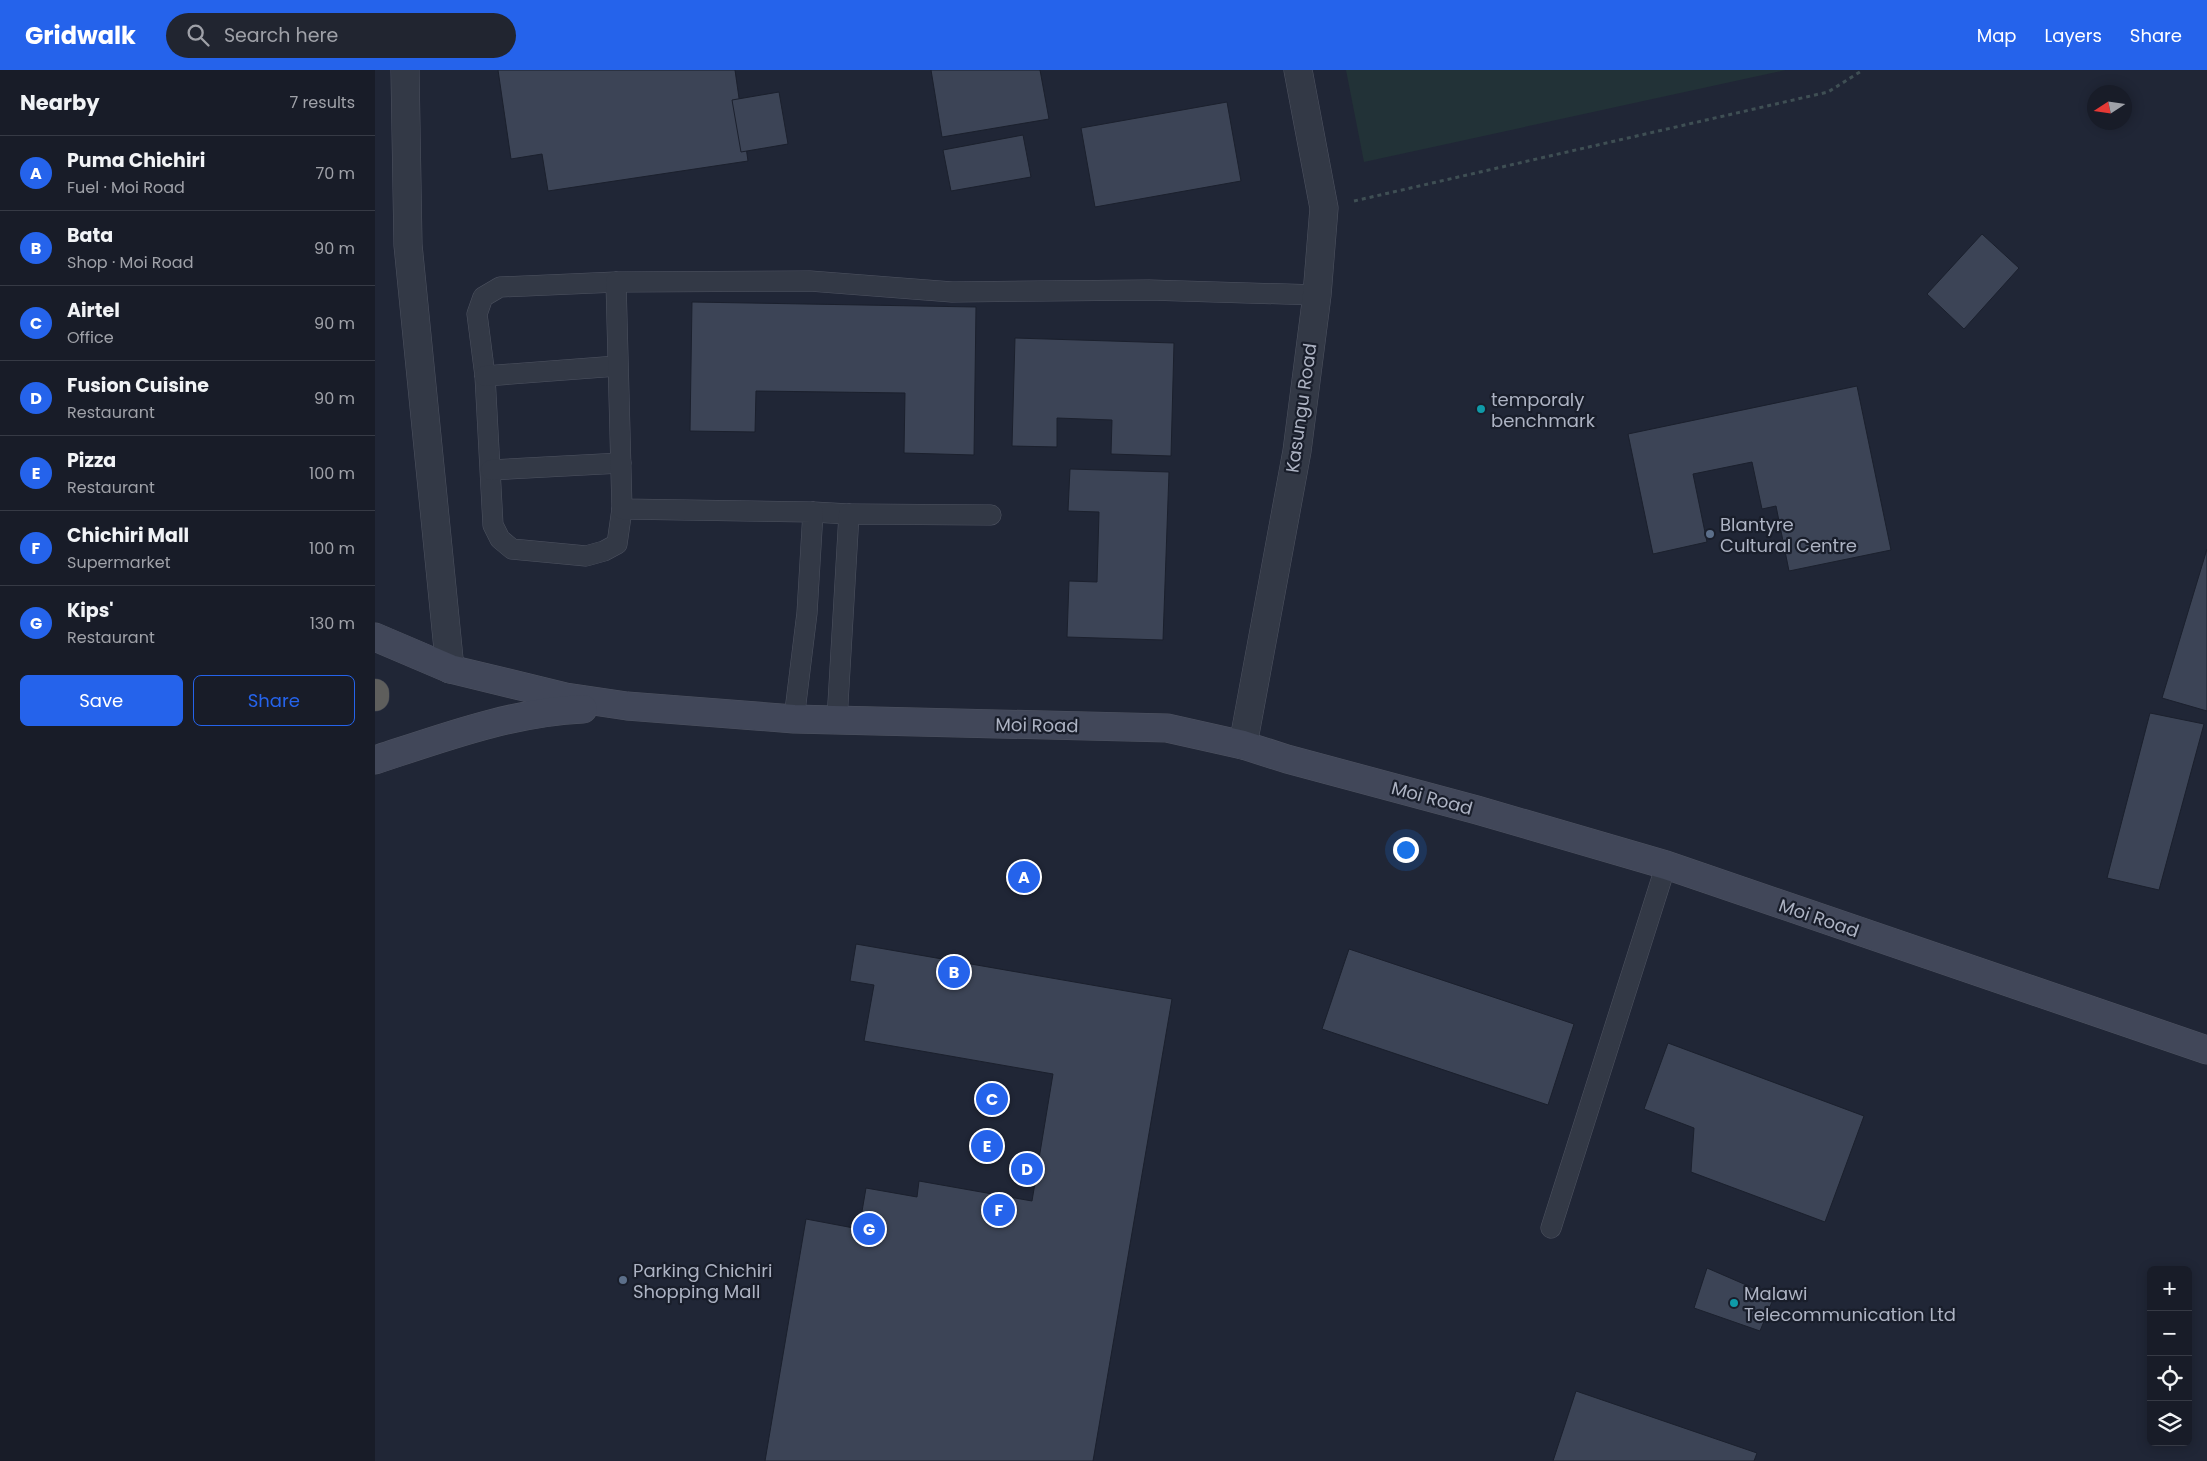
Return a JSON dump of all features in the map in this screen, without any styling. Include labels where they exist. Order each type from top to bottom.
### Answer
[{"type":"main road","points":[[375,637],[450,669],[567,697],[627,706]]},
{"type":"main road","points":[[375,760],[478,727],[549,712],[627,706]]},
{"type":"main road","name":"Moi Road","points":[[627,706],[794,719],[1167,728],[1243,745],[1667,865],[2206,1049]]},
{"type":"street","points":[[405,70],[408,245],[450,669]]},
{"type":"street","name":"Kasungu Road","points":[[1243,745],[1297,451],[1317,294],[1324,208],[1298,70]]},
{"type":"lane","points":[[616,282],[622,509],[617,544],[604,552],[586,556],[512,549],[500,539],[493,525],[485,376],[477,314],[483,297],[500,287],[616,282],[810,281],[952,292],[1149,290],[1317,294]]},
{"type":"lane","points":[[485,376],[617,366]]},
{"type":"lane","points":[[491,470],[621,463]]},
{"type":"lane","points":[[622,509],[991,515]]},
{"type":"lane","points":[[794,719],[807,613],[813,512]]},
{"type":"lane","points":[[837,720],[849,514]]},
{"type":"lane","points":[[1551,1228],[1667,865]]},
{"type":"path","points":[[1324,208],[1828,92],[1863,70]]},
{"type":"shaded area","points":[[1346,70],[1786,70],[1364,162]]},
{"type":"building","points":[[498,70],[735,70],[748,161],[548,191],[542,154],[511,159]]},
{"type":"building","points":[[931,70],[1040,70],[1049,119],[942,137]]},
{"type":"building","points":[[779,92],[788,144],[741,152],[732,100]]},
{"type":"building","points":[[1227,102],[1241,181],[1095,207],[1081,128]]},
{"type":"building","points":[[1023,135],[1031,177],[951,191],[943,150]]},
{"type":"building","points":[[1982,234],[2019,268],[1964,329],[1927,294]]},
{"type":"building","points":[[692,302],[976,307],[974,455],[904,453],[905,393],[756,391],[755,432],[690,431]]},
{"type":"building","points":[[1015,338],[1174,343],[1171,456],[1111,454],[1112,420],[1057,418],[1057,447],[1012,446]]},
{"type":"building","points":[[1857,386],[1891,550],[1789,571],[1776,506],[1762,509],[1752,462],[1693,474],[1707,542],[1653,554],[1628,434]]},
{"type":"building","points":[[1070,469],[1169,472],[1163,640],[1067,637],[1069,581],[1097,582],[1099,512],[1068,511]]},
{"type":"building","points":[[2207,549],[2207,711],[2162,698]]},
{"type":"building","points":[[2150,713],[2204,724],[2159,890],[2107,878]]},
{"type":"building","points":[[856,944],[1172,999],[1093,1461],[765,1461],[806,1219],[859,1229],[866,1188],[917,1197],[919,1181],[1032,1201],[1053,1074],[864,1041],[874,985],[850,981]]},
{"type":"building","points":[[1349,949],[1574,1024],[1548,1105],[1322,1029]]},
{"type":"building","points":[[1668,1043],[1864,1116],[1825,1222],[1691,1172],[1694,1128],[1644,1109]]},
{"type":"building","name":"Malawi Telecommunication Ltd","points":[[1707,1268],[1774,1297],[1760,1331],[1694,1308]]},
{"type":"building","points":[[1576,1391],[1757,1453],[1754,1461],[1553,1461]]},
{"type":"place","name":"temporaly benchmark","points":[[1481,409]]},
{"type":"place","name":"Blantyre Cultural Centre","points":[[1710,534]]},
{"type":"place","name":"Puma Chichiri","points":[[1024,877]]},
{"type":"place","name":"Bata","points":[[954,972]]},
{"type":"place","name":"Airtel","points":[[992,1099]]},
{"type":"place","name":"Pizza","points":[[987,1146]]},
{"type":"place","name":"Fusion Cuisine","points":[[1027,1169]]},
{"type":"place","name":"Chichiri Mall","points":[[999,1210]]},
{"type":"place","name":"Kips'","points":[[869,1229]]},
{"type":"place","name":"Parking Chichiri Shopping Mall","points":[[623,1280]]},
{"type":"place","name":"Malawi Telecommunication Ltd","points":[[1734,1303]]}]
